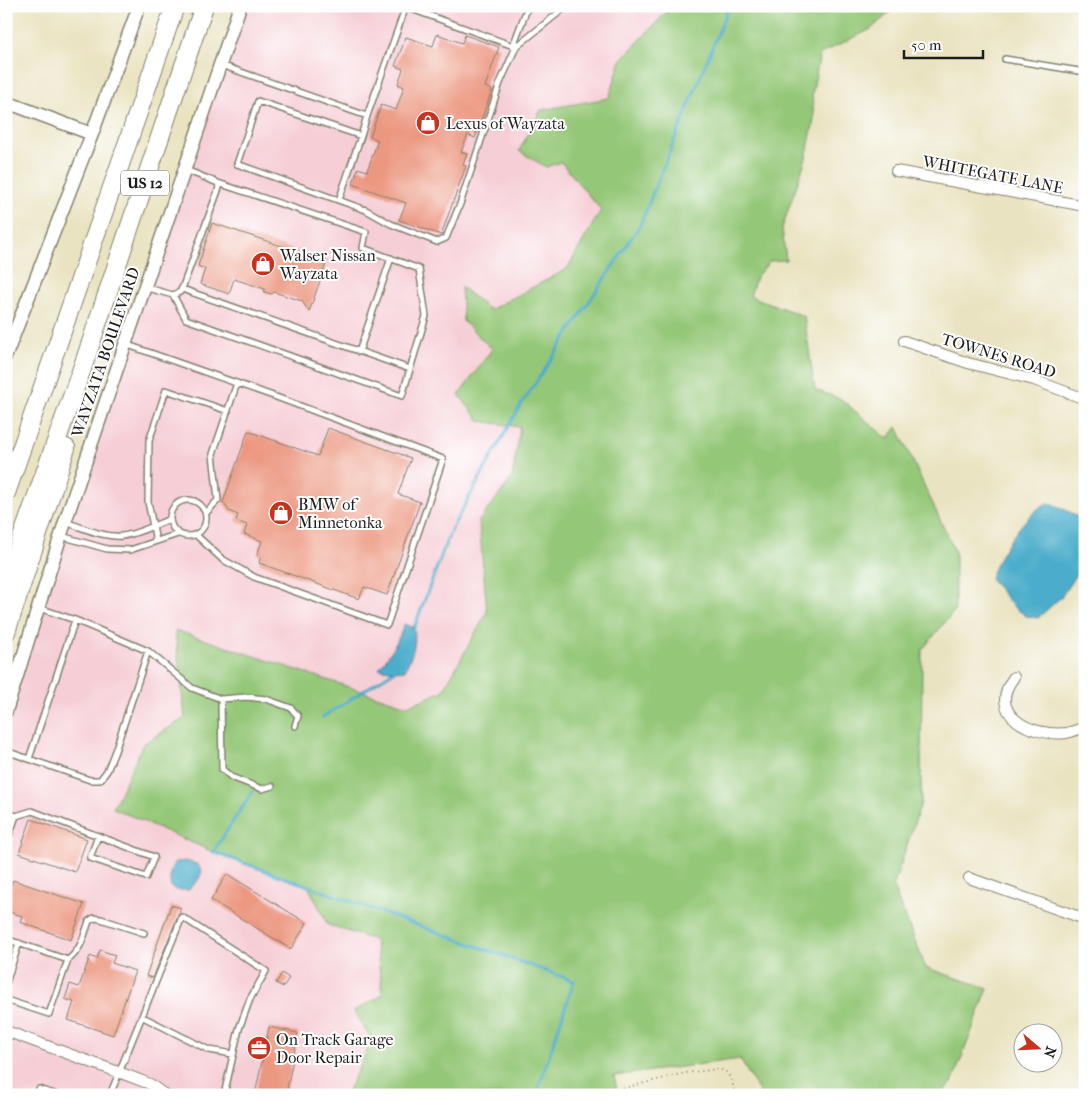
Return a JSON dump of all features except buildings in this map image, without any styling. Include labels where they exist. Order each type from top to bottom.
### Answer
[{"type":"highway","name":"US 12","points":[[6,493],[175,6]]},
{"type":"highway","name":"US 12","points":[[6,583],[85,360],[204,6]]},
{"type":"highway","points":[[6,632],[76,418],[85,360]]},
{"type":"highway","points":[[6,460],[50,366]]},
{"type":"street","points":[[6,355],[92,134],[139,6]]},
{"type":"street","name":"WAYZATA BOULEVARD","points":[[6,711],[65,522],[240,6]]},
{"type":"street","points":[[6,102],[92,134]]},
{"type":"street","name":"WHITEGATE LANE","points":[[896,171],[1085,206]]},
{"type":"street","name":"TOWNES ROAD","points":[[904,341],[968,363],[1034,380],[1085,399]]},
{"type":"street","points":[[1014,677],[1008,685],[1005,694],[1005,704],[1008,713],[1014,721],[1048,733],[1066,733],[1085,727]]},
{"type":"street","points":[[969,878],[1085,919]]},
{"type":"street","points":[[6,1031],[150,1084],[165,1095]]},
{"type":"lane","points":[[361,136],[258,101],[237,164],[366,210],[391,224],[438,242],[446,238],[460,204],[528,6]]},
{"type":"lane","points":[[514,47],[566,6]]},
{"type":"lane","points":[[339,200],[406,7],[514,47]]},
{"type":"lane","points":[[1005,58],[1085,72]]},
{"type":"lane","points":[[220,64],[367,116]]},
{"type":"lane","points":[[173,295],[186,319],[402,396],[426,316],[419,269],[363,248],[366,232],[218,183],[185,170]]},
{"type":"lane","points":[[144,287],[173,295],[180,292],[219,188],[218,183]]},
{"type":"lane","points":[[359,352],[391,258]]},
{"type":"lane","points":[[182,289],[410,369]]},
{"type":"lane","points":[[125,344],[238,383],[442,459],[387,625],[254,577],[222,559],[196,535]]},
{"type":"lane","points":[[206,513],[218,500],[213,454],[238,383]]},
{"type":"lane","points":[[156,541],[148,502],[149,442],[166,390],[228,412]]},
{"type":"lane","points":[[182,501],[194,501],[206,513],[205,526],[196,535],[184,536],[174,530],[170,519],[173,508],[182,501]]},
{"type":"lane","points":[[65,522],[105,534],[122,536],[170,519]]},
{"type":"lane","points":[[61,536],[107,549],[130,550],[178,534]]},
{"type":"lane","points":[[38,608],[75,620],[148,651],[192,688],[221,700],[246,697],[266,700],[291,708],[298,716],[294,726]]},
{"type":"lane","points":[[29,759],[75,620]]},
{"type":"lane","points":[[6,751],[90,780],[100,780],[107,771],[115,751],[148,651]]},
{"type":"lane","points":[[221,700],[222,769],[230,777],[262,789],[272,786]]},
{"type":"lane","points":[[6,812],[16,816],[32,811],[154,857],[146,877],[90,858],[98,836]]},
{"type":"lane","points":[[6,844],[16,816]]},
{"type":"lane","points":[[110,1095],[182,917],[266,971],[250,999],[239,1029],[224,1095]]},
{"type":"lane","points":[[6,1000],[49,1014],[68,960],[75,954],[81,944],[89,921],[94,918],[144,933]]},
{"type":"lane","points":[[6,939],[68,960]]},
{"type":"lane","points":[[6,983],[19,943]]},
{"type":"lane","points":[[143,1016],[208,1050],[233,1054]]},
{"type":"lane","points":[[37,1095],[39,1089],[57,1095]]},
{"type":"path","points":[[589,1095],[685,1073],[718,1069],[725,1071],[731,1078],[734,1088],[733,1095]]},
{"type":"shaded area","points":[[240,6],[672,6],[621,60],[609,98],[541,110],[519,151],[546,167],[561,162],[601,210],[567,269],[490,310],[461,288],[463,321],[492,349],[480,421],[520,427],[512,478],[479,521],[487,612],[443,691],[407,707],[175,631],[185,718],[143,744],[113,808],[213,852],[308,886],[328,925],[375,940],[383,995],[372,1040],[346,1095],[6,1095],[6,711]]},
{"type":"green space","points":[[672,6],[897,6],[871,29],[820,54],[812,95],[814,120],[806,158],[782,228],[786,260],[770,261],[756,277],[750,296],[804,316],[815,390],[841,399],[888,439],[897,427],[955,552],[955,610],[922,650],[921,803],[893,887],[926,968],[988,988],[952,1083],[940,1095],[761,1095],[740,1059],[614,1076],[618,1095],[346,1095],[372,1040],[354,1011],[383,995],[375,940],[328,925],[308,886],[213,852],[113,808],[143,744],[185,718],[175,630],[407,706],[443,691],[487,612],[479,521],[512,478],[520,427],[480,421],[459,395],[492,349],[463,321],[461,287],[490,310],[567,269],[601,210],[561,162],[546,167],[519,151],[541,110],[609,98],[621,60]]},
{"type":"water","points":[[1048,503],[1063,508],[1085,525],[1085,569],[1075,576],[1062,596],[1038,618],[1026,616],[1013,606],[990,578],[999,558],[1014,535],[1031,515]]},
{"type":"water","points":[[404,624],[414,628],[415,634],[413,649],[405,670],[394,671],[379,668],[394,647]]},
{"type":"water","points":[[185,861],[197,864],[202,871],[199,879],[189,890],[177,890],[171,887],[171,870],[176,862]]},
{"type":"waterway","points":[[414,628],[451,530],[519,408],[640,225],[729,6]]},
{"type":"waterway","points":[[323,717],[394,671]]},
{"type":"waterway","points":[[253,791],[213,852],[574,981],[536,1095]]},
{"type":"place","name":"Lexus of Wayzata","points":[[428,123]]},
{"type":"place","name":"Walser Nissan Wayzata","points":[[263,264]]},
{"type":"place","name":"BMW of Minnetonka","points":[[281,513]]},
{"type":"place","name":"On Track Garage Door Repair","points":[[259,1048]]}]
